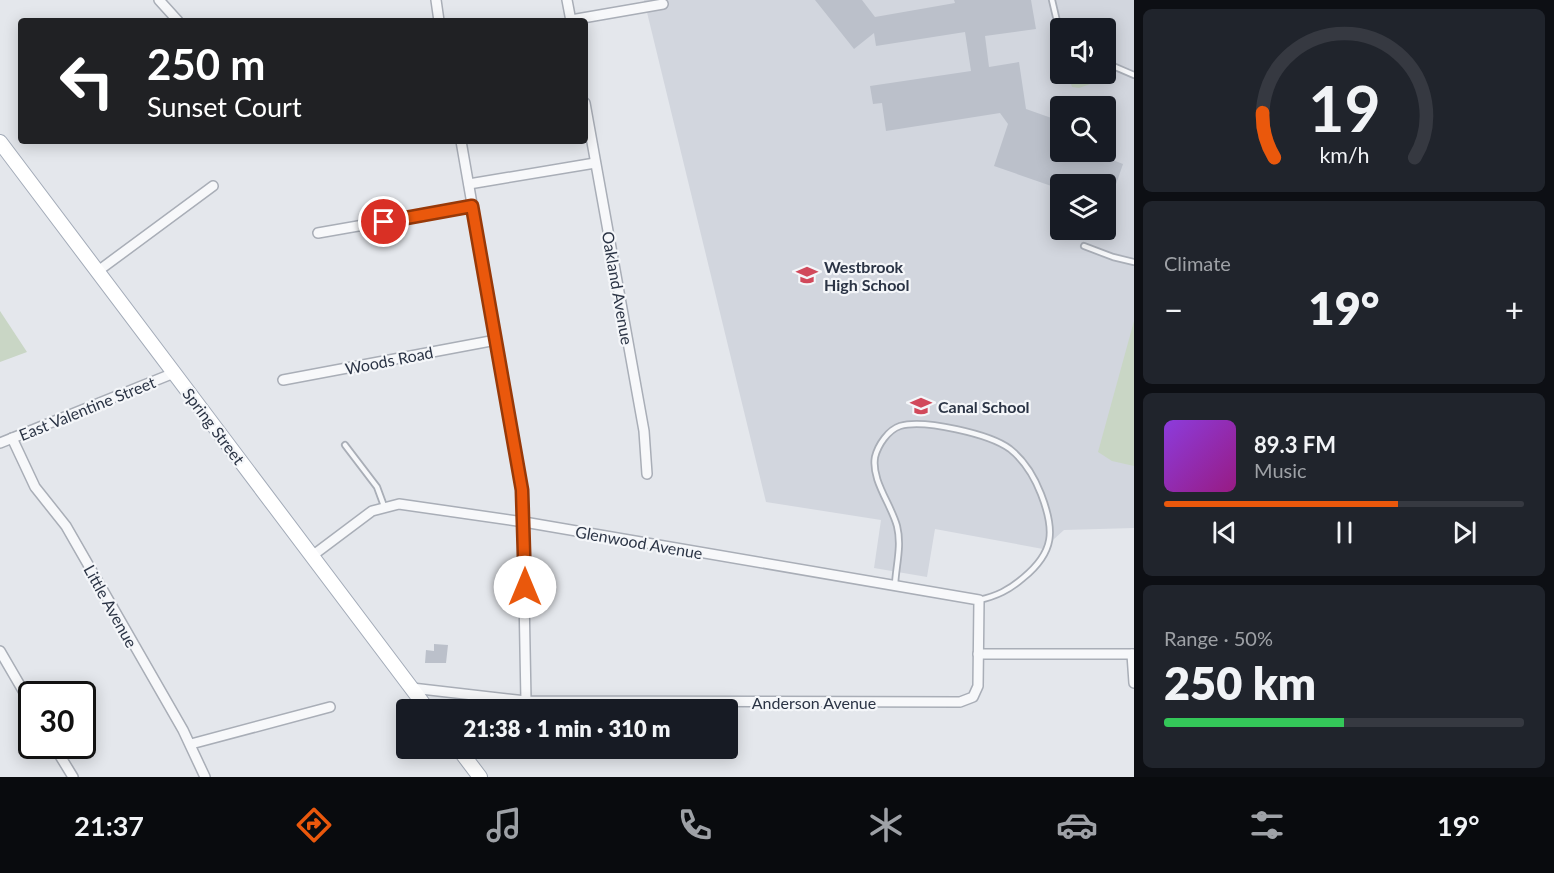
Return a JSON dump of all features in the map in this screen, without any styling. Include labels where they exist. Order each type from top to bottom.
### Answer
[{"type":"main road","name":"Spring Street","points":[[0,142],[420,699]]},
{"type":"main road","points":[[466,759],[480,777]]},
{"type":"street","points":[[159,0],[175,18]]},
{"type":"street","points":[[436,0],[439,18]]},
{"type":"street","points":[[567,0],[570,18]]},
{"type":"street","points":[[587,18],[663,4]]},
{"type":"street","name":"Oakland Avenue","points":[[588,121],[644,431],[647,474]]},
{"type":"street","points":[[462,144],[522,490],[526,699]]},
{"type":"street","points":[[469,184],[595,163]]},
{"type":"street","points":[[98,271],[213,186]]},
{"type":"street","points":[[318,233],[472,206]]},
{"type":"street","name":"Woods Road","points":[[283,380],[496,340]]},
{"type":"street","name":"East Valentine Street","points":[[0,443],[174,373]]},
{"type":"street","name":"Little Avenue","points":[[12,438],[35,488],[66,526],[191,744],[205,777]]},
{"type":"street","name":"Glenwood Avenue","points":[[384,506],[399,504],[524,522],[979,600]]},
{"type":"street","points":[[312,556],[372,511],[384,506]]},
{"type":"street","name":"Anderson Avenue","points":[[738,701],[960,702],[973,697],[976,693],[979,600]]},
{"type":"street","points":[[0,651],[18,682]]},
{"type":"street","points":[[978,654],[1133,654],[1134,683]]},
{"type":"street","name":"Anderson Avenue","points":[[412,688],[508,699]]},
{"type":"street","points":[[191,744],[330,707]]},
{"type":"street","points":[[62,759],[73,777]]},
{"type":"lane","points":[[1052,0],[1056,18]]},
{"type":"lane","points":[[1116,67],[1134,75]]},
{"type":"lane","points":[[1084,246],[1134,262]]},
{"type":"lane","points":[[895,586],[899,539],[895,521],[875,469],[879,447],[890,431],[907,425],[984,435],[1003,444],[1027,467],[1047,509],[1051,531],[1046,552],[1028,574],[997,596],[979,600]]},
{"type":"lane","points":[[345,445],[373,480],[384,506]]},
{"type":"shaded area","points":[[644,0],[1134,0],[1134,528],[1064,530],[1043,549],[935,529],[927,577],[874,568],[881,520],[766,502]]},
{"type":"green space","points":[[1071,84],[1090,84],[1079,88],[1072,87]]},
{"type":"green space","points":[[0,311],[27,352],[0,362]]},
{"type":"green space","points":[[1134,321],[1134,466],[1112,461],[1098,452]]},
{"type":"building","points":[[815,0],[862,0],[875,17],[955,3],[954,0],[1031,0],[1036,29],[985,36],[989,67],[1019,62],[1026,109],[1050,117],[1050,162],[1116,161],[1123,164],[1116,184],[1116,174],[1050,174],[1050,186],[994,166],[1008,124],[1000,113],[886,131],[882,103],[873,104],[870,86],[971,71],[965,32],[876,46],[874,33],[854,49]]},
{"type":"building","points":[[434,644],[448,645],[446,663],[425,663],[426,650],[434,651]]},
{"type":"place","name":"Westbrook High School","points":[[807,275]]},
{"type":"place","name":"Canal School","points":[[921,406]]},
{"type":"route","points":[[384,222],[472,206],[522,490],[525,587]]}]
